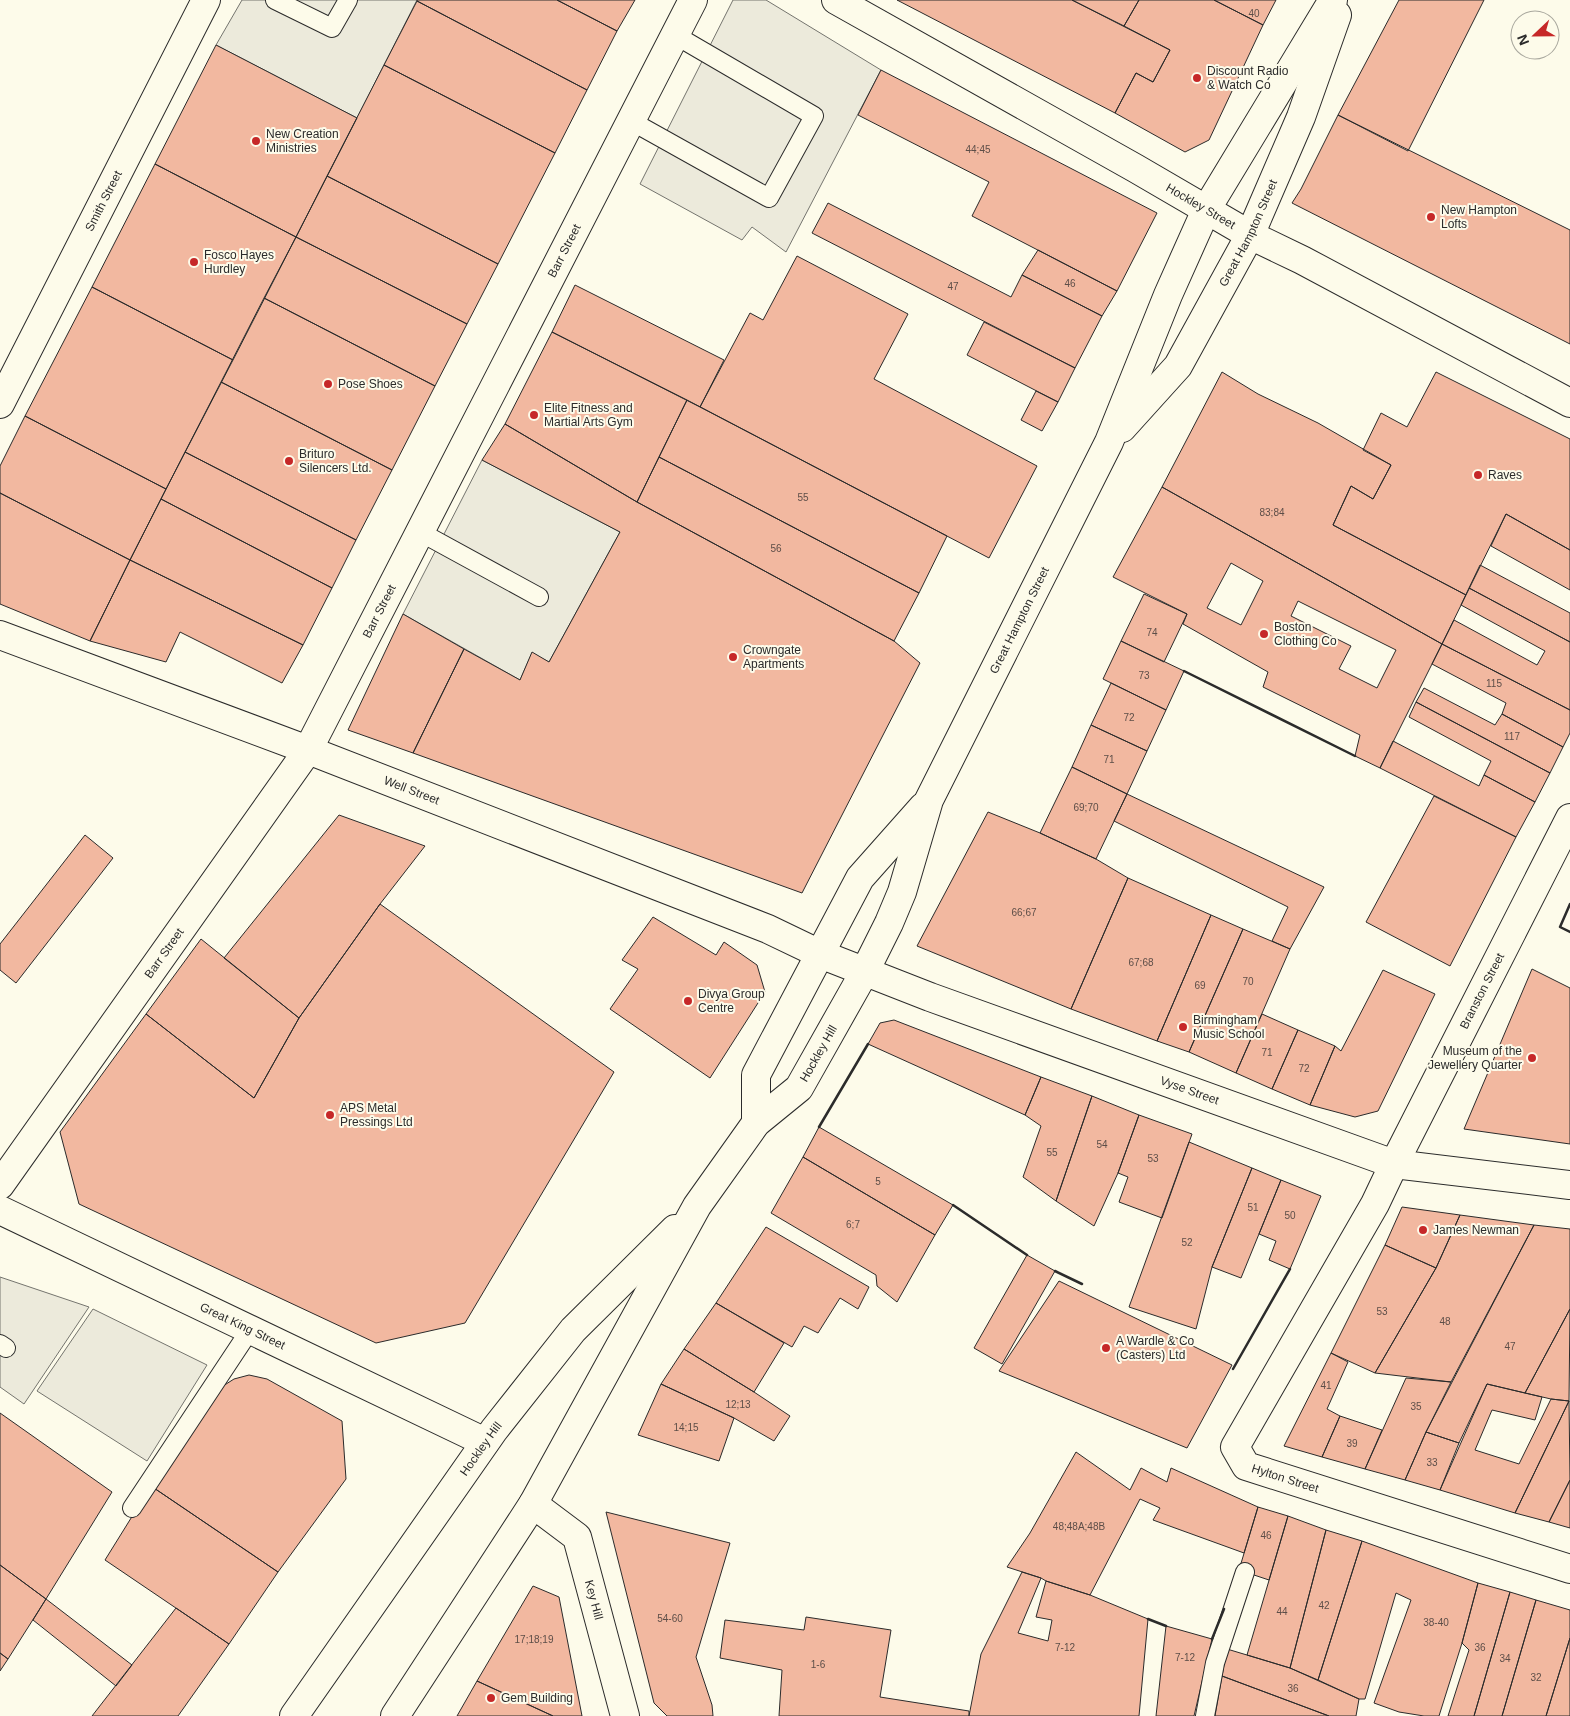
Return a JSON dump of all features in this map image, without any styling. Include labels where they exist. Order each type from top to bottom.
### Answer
[{"type":"street","name":"Smith Street","points":[[0,404],[206,0]]},
{"type":"street","name":"Barr Street","points":[[0,1185],[308,750],[693,0]]},
{"type":"street","name":"Hockley Street","points":[[836,0],[1250,235],[1302,260],[1570,403]]},
{"type":"street","name":"Great Hampton Street","points":[[865,971],[902,892],[929,800],[1109,442],[1168,295],[1206,210],[1333,0]]},
{"type":"street","name":"Great Hampton Street","points":[[1109,442],[1178,366],[1250,235],[1301,118],[1342,0]]},
{"type":"street","name":"Well Street","points":[[0,636],[308,750],[768,930],[820,954]]},
{"type":"street","name":"Great Hampton Street","points":[[820,954],[860,878],[929,800]]},
{"type":"street","name":"Branston Street","points":[[1394,1164],[1570,818]]},
{"type":"street","name":"Vyse Street","points":[[820,954],[955,1006],[1394,1164],[1570,1185]]},
{"type":"street","points":[[756,1123],[756,1075],[820,954]]},
{"type":"street","name":"Hockley Hill","points":[[395,1716],[533,1504],[697,1206],[756,1123],[799,1088],[865,971]]},
{"type":"street","name":"Hylton Street","points":[[1394,1164],[1375,1204],[1235,1447],[1246,1466],[1570,1569]]},
{"type":"street","name":"Hockley Hill","points":[[294,1716],[485,1442],[573,1330],[697,1206]]},
{"type":"street","name":"Great King Street","points":[[0,1210],[485,1442]]},
{"type":"street","name":"Key Hill","points":[[533,1504],[577,1537],[625,1716]]},
{"type":"lane","points":[[276,0],[332,28],[348,0]]},
{"type":"lane","points":[[631,121],[769,198],[814,116],[675,35]]},
{"type":"lane","points":[[420,532],[539,597]]},
{"type":"lane","points":[[132,1508],[250,1330]]},
{"type":"lane","points":[[1205,1716],[1215,1663],[1245,1572]]},
{"type":"shaded area","points":[[242,0],[417,0],[357,118],[216,45]]},
{"type":"shaded area","points":[[733,0],[766,0],[881,70],[786,252],[752,227],[742,240],[640,184]]},
{"type":"shaded area","points":[[482,460],[620,532],[549,662],[532,653],[520,680],[403,614]]},
{"type":"shaded area","points":[[0,1277],[89,1307],[24,1404],[0,1387]]},
{"type":"shaded area","points":[[93,1309],[207,1365],[147,1461],[37,1391]]},
{"type":"building","points":[[417,0],[557,0],[617,31],[587,90]]},
{"type":"building","points":[[557,0],[635,0],[617,31]]},
{"type":"building","points":[[897,0],[1072,0],[1170,50],[1153,82],[1136,73],[1115,113]]},
{"type":"building","points":[[1072,0],[1139,0],[1124,26]]},
{"type":"building","name":"Discount Radio & Watch Co","points":[[1139,0],[1214,0],[1263,25],[1209,140],[1185,152],[1115,113],[1136,73],[1153,82],[1170,50],[1124,26]]},
{"type":"building","points":[[1214,0],[1276,0],[1263,25]]},
{"type":"building","points":[[1399,0],[1484,0],[1408,151],[1338,115]]},
{"type":"building","points":[[417,1],[587,90],[555,153],[384,65]]},
{"type":"building","name":"New Creation Ministries","points":[[216,45],[357,118],[296,237],[155,164]]},
{"type":"building","points":[[384,65],[555,153],[498,264],[327,176]]},
{"type":"building","points":[[881,70],[1157,213],[1117,291],[972,216],[989,182],[858,115]]},
{"type":"building","name":"New Hampton Lofts","points":[[1338,115],[1570,230],[1570,344],[1292,203]]},
{"type":"building","name":"Fosco Hayes Hurdley","points":[[155,164],[296,237],[233,360],[92,287]]},
{"type":"building","points":[[327,176],[498,264],[467,324],[296,237]]},
{"type":"building","points":[[828,203],[1011,297],[1022,275],[1102,316],[1075,368],[812,233]]},
{"type":"building","points":[[296,237],[467,324],[435,386],[264,298]]},
{"type":"building","points":[[1038,250],[1117,291],[1102,316],[1022,275]]},
{"type":"building","points":[[797,256],[908,314],[874,379],[1037,466],[989,558],[700,407],[750,313],[763,320]]},
{"type":"building","points":[[575,285],[724,360],[700,407],[552,332]]},
{"type":"building","points":[[92,287],[233,360],[166,489],[25,416]]},
{"type":"building","name":"Pose Shoes","points":[[264,298],[435,386],[392,470],[221,382]]},
{"type":"building","points":[[984,322],[1075,368],[1058,402],[967,355]]},
{"type":"building","points":[[552,332],[687,400],[637,502],[505,424]]},
{"type":"building","points":[[1222,372],[1258,394],[1318,423],[1391,465],[1373,499],[1351,486],[1333,525],[1466,595],[1442,644],[1162,487]]},
{"type":"building","name":"Raves","points":[[1436,372],[1570,439],[1570,550],[1506,514],[1466,595],[1333,525],[1351,486],[1373,499],[1391,465],[1363,450],[1381,413],[1407,427]]},
{"type":"building","name":"Brituro Silencers Ltd.","points":[[221,382],[392,470],[356,540],[185,452]]},
{"type":"building","points":[[1036,391],[1058,402],[1042,431],[1021,420]]},
{"type":"building","points":[[687,400],[947,536],[919,593],[659,457]]},
{"type":"building","points":[[25,416],[166,489],[130,560],[0,493],[0,466]]},
{"type":"building","name":"Crowngate Apartments","points":[[505,424],[637,502],[894,641],[920,663],[802,893],[413,753],[464,649],[520,680],[532,652],[549,662],[620,532],[482,460]]},
{"type":"building","points":[[185,452],[356,540],[332,588],[161,499]]},
{"type":"building","points":[[659,457],[919,593],[894,641],[637,502]]},
{"type":"building","name":"Boston Clothing Co","points":[[1162,487],[1442,644],[1380,768],[1355,756],[1360,735],[1263,687],[1268,672],[1183,624],[1187,614],[1113,577]],"holes":[[[1231,563],[1263,581],[1241,625],[1207,608]],[[1298,601],[1396,650],[1377,688],[1339,669],[1351,646],[1291,616]]]},
{"type":"building","points":[[0,493],[130,560],[90,641],[0,604]]},
{"type":"building","points":[[161,499],[332,588],[303,645],[130,560]]},
{"type":"building","points":[[1506,514],[1570,550],[1570,590],[1491,546]]},
{"type":"building","points":[[130,560],[303,645],[282,683],[180,632],[166,662],[90,641]]},
{"type":"building","points":[[1480,565],[1570,613],[1570,642],[1469,588]]},
{"type":"building","points":[[1469,588],[1570,642],[1570,710],[1442,644],[1454,620],[1537,665],[1545,651],[1461,605]]},
{"type":"building","points":[[1144,594],[1187,614],[1164,662],[1121,641]]},
{"type":"building","points":[[403,614],[464,649],[413,753],[348,730]]},
{"type":"building","points":[[1121,641],[1184,671],[1166,710],[1103,679]]},
{"type":"building","points":[[1442,644],[1570,710],[1570,733],[1563,747],[1502,714],[1506,703],[1432,664]]},
{"type":"building","points":[[1111,683],[1166,710],[1147,751],[1091,725]]},
{"type":"building","points":[[1424,688],[1495,725],[1502,714],[1563,747],[1550,773],[1416,702]]},
{"type":"building","points":[[1416,702],[1550,773],[1535,802],[1484,775],[1491,761],[1409,717]]},
{"type":"building","points":[[1091,725],[1147,751],[1127,794],[1072,767]]},
{"type":"building","points":[[1393,741],[1479,786],[1484,775],[1535,802],[1516,837],[1380,768]]},
{"type":"building","points":[[1072,767],[1127,794],[1096,859],[1040,833]]},
{"type":"building","points":[[1127,794],[1324,887],[1290,949],[1272,941],[1288,907],[1114,821]]},
{"type":"building","points":[[1434,796],[1516,837],[1450,966],[1366,922]]},
{"type":"building","points":[[988,812],[1096,859],[1128,878],[1071,1009],[917,946]]},
{"type":"building","points":[[339,815],[425,846],[380,904],[299,1018],[224,958]]},
{"type":"building","points":[[85,835],[113,858],[16,983],[0,970],[0,944]]},
{"type":"building","points":[[1128,878],[1211,915],[1157,1041],[1071,1009]]},
{"type":"building","name":"APS Metal Pressings Ltd","points":[[380,904],[614,1072],[465,1323],[376,1343],[79,1204],[60,1132],[146,1014],[254,1098],[299,1018]]},
{"type":"building","points":[[1211,915],[1243,929],[1189,1052],[1157,1041]]},
{"type":"building","name":"Divya Group Centre","points":[[653,917],[716,955],[724,942],[757,965],[765,992],[710,1078],[610,1009],[638,969],[622,960]]},
{"type":"building","points":[[1243,929],[1290,949],[1236,1073],[1189,1052]]},
{"type":"building","points":[[201,939],[299,1018],[254,1098],[146,1014]]},
{"type":"building","name":"Museum of the Jewellery Quarter","points":[[1532,969],[1570,988],[1570,1144],[1464,1129]]},
{"type":"building","points":[[1383,970],[1435,994],[1378,1111],[1355,1117],[1310,1105],[1335,1046],[1341,1051]]},
{"type":"building","points":[[1262,1014],[1298,1030],[1272,1089],[1236,1073]]},
{"type":"building","points":[[894,1020],[1041,1077],[1025,1115],[868,1044],[880,1023]]},
{"type":"building","points":[[1298,1030],[1335,1046],[1310,1105],[1272,1089]]},
{"type":"building","points":[[1041,1077],[1092,1096],[1056,1201],[1023,1177],[1041,1126],[1025,1115]]},
{"type":"building","points":[[1092,1096],[1139,1115],[1118,1173],[1094,1226],[1056,1201]]},
{"type":"building","points":[[1139,1115],[1192,1134],[1162,1218],[1119,1202],[1128,1177],[1118,1173]]},
{"type":"building","points":[[819,1127],[953,1205],[935,1235],[803,1157]]},
{"type":"building","points":[[1189,1142],[1252,1168],[1212,1267],[1196,1329],[1129,1307]]},
{"type":"building","points":[[803,1157],[935,1235],[897,1302],[877,1286],[876,1275],[771,1213]]},
{"type":"building","points":[[1252,1168],[1281,1180],[1241,1278],[1212,1267]]},
{"type":"building","points":[[1281,1180],[1321,1196],[1290,1269],[1269,1260],[1276,1241],[1259,1234]]},
{"type":"building","name":"James Newman","points":[[1402,1207],[1460,1215],[1436,1268],[1385,1245]]},
{"type":"building","points":[[1460,1215],[1534,1225],[1451,1382],[1375,1373],[1436,1268]]},
{"type":"building","points":[[1534,1225],[1570,1229],[1570,1309],[1525,1393],[1487,1384],[1459,1443],[1426,1432]]},
{"type":"building","points":[[766,1227],[869,1287],[858,1309],[840,1298],[818,1333],[804,1326],[792,1347],[716,1303]]},
{"type":"building","points":[[1385,1245],[1436,1268],[1375,1373],[1331,1353]]},
{"type":"building","points":[[1027,1255],[1055,1271],[1002,1364],[974,1348]]},
{"type":"building","name":"A Wardle & Co (Casters) Ltd","points":[[1059,1281],[1232,1365],[1187,1448],[999,1371]]},
{"type":"building","points":[[716,1303],[784,1343],[754,1392],[684,1349]]},
{"type":"building","points":[[1570,1309],[1569,1401],[1525,1393]]},
{"type":"building","points":[[684,1349],[790,1416],[774,1441],[734,1418],[661,1384]]},
{"type":"building","points":[[1331,1353],[1348,1362],[1327,1409],[1340,1416],[1322,1457],[1284,1446]]},
{"type":"building","points":[[249,1375],[267,1379],[342,1421],[346,1479],[278,1572],[151,1486],[212,1393],[234,1379]]},
{"type":"building","points":[[1406,1378],[1451,1382],[1405,1480],[1365,1469]]},
{"type":"building","points":[[661,1384],[734,1418],[719,1461],[638,1435]]},
{"type":"building","points":[[1487,1384],[1542,1397],[1535,1420],[1492,1410],[1475,1450],[1519,1464],[1551,1399],[1569,1401],[1515,1513],[1440,1490]]},
{"type":"building","points":[[1569,1401],[1570,1480],[1549,1522],[1515,1513]]},
{"type":"building","points":[[0,1413],[112,1492],[46,1599],[0,1565]]},
{"type":"building","points":[[1340,1416],[1382,1430],[1365,1469],[1322,1457]]},
{"type":"building","points":[[1426,1432],[1459,1443],[1440,1490],[1405,1480]]},
{"type":"building","points":[[1076,1452],[1130,1490],[1141,1468],[1167,1482],[1171,1468],[1258,1507],[1244,1553],[1153,1520],[1160,1508],[1140,1499],[1090,1595],[1007,1567],[1030,1533]]},
{"type":"building","points":[[1570,1480],[1570,1528],[1549,1522]]},
{"type":"building","points":[[151,1486],[278,1572],[229,1644],[105,1560]]},
{"type":"building","points":[[1258,1507],[1288,1516],[1269,1580],[1239,1570]]},
{"type":"building","points":[[606,1512],[730,1543],[696,1657],[712,1705],[713,1716],[667,1716],[654,1703]]},
{"type":"building","points":[[1288,1516],[1326,1530],[1290,1668],[1247,1655]]},
{"type":"building","points":[[1326,1530],[1362,1541],[1318,1680],[1290,1668]]},
{"type":"building","points":[[1362,1541],[1478,1583],[1462,1643],[1439,1716],[1399,1712],[1374,1703],[1411,1600],[1396,1593],[1365,1699],[1359,1699],[1318,1680]]},
{"type":"building","points":[[0,1565],[46,1599],[8,1659],[0,1653]]},
{"type":"building","points":[[1022,1572],[1041,1578],[1018,1633],[1048,1641],[1052,1620],[1036,1617],[1046,1581],[1090,1595],[1148,1619],[1139,1716],[969,1716],[981,1654]]},
{"type":"building","points":[[1478,1583],[1510,1592],[1474,1716],[1448,1716],[1469,1650],[1462,1643]]},
{"type":"building","points":[[533,1586],[559,1597],[582,1716],[553,1716],[477,1681]]},
{"type":"building","points":[[1510,1592],[1536,1600],[1502,1716],[1474,1716]]},
{"type":"building","points":[[46,1599],[132,1665],[116,1686],[33,1620]]},
{"type":"building","points":[[1536,1600],[1570,1610],[1570,1638],[1546,1716],[1502,1716]]},
{"type":"building","points":[[176,1608],[229,1644],[178,1716],[92,1716]]},
{"type":"building","points":[[806,1617],[891,1630],[880,1697],[969,1711],[969,1716],[779,1716],[782,1670],[720,1658],[725,1620],[804,1630]]},
{"type":"building","points":[[1166,1626],[1212,1639],[1194,1716],[1156,1716]]},
{"type":"building","points":[[1570,1638],[1570,1716],[1546,1716]]},
{"type":"building","points":[[1227,1649],[1290,1668],[1359,1699],[1356,1716],[1329,1716],[1222,1676]]},
{"type":"building","points":[[0,1653],[8,1659],[0,1671]]},
{"type":"building","points":[[1222,1676],[1329,1716],[1215,1716]]},
{"type":"building","name":"Gem Building","points":[[477,1681],[553,1716],[457,1716]]},
{"type":"wall","points":[[1184,671],[1355,756]]},
{"type":"wall","points":[[1570,904],[1560,927],[1570,932]]},
{"type":"wall","points":[[819,1127],[868,1044]]},
{"type":"wall","points":[[953,1205],[1027,1255]]},
{"type":"wall","points":[[1233,1369],[1290,1269]]},
{"type":"wall","points":[[1055,1271],[1082,1284]]},
{"type":"wall","points":[[1212,1639],[1224,1609]]},
{"type":"wall","points":[[1148,1619],[1166,1626]]},
{"type":"place","name":"Discount Radio & Watch Co","points":[[1197,78]]},
{"type":"place","name":"New Creation Ministries","points":[[256,141]]},
{"type":"place","name":"New Hampton Lofts","points":[[1431,217]]},
{"type":"place","name":"Fosco Hayes Hurdley","points":[[194,262]]},
{"type":"place","name":"Pose Shoes","points":[[328,384]]},
{"type":"place","name":"Elite Fitness and Martial Arts Gym","points":[[534,415]]},
{"type":"place","name":"Brituro Silencers Ltd.","points":[[289,461]]},
{"type":"place","name":"Raves","points":[[1478,475]]},
{"type":"place","name":"Boston Clothing Co","points":[[1264,634]]},
{"type":"place","name":"Crowngate Apartments","points":[[733,657]]},
{"type":"place","name":"Divya Group Centre","points":[[688,1001]]},
{"type":"place","name":"Birmingham Music School","points":[[1183,1027]]},
{"type":"place","name":"Museum of the Jewellery Quarter","points":[[1532,1058]]},
{"type":"place","name":"APS Metal Pressings Ltd","points":[[330,1115]]},
{"type":"place","name":"James Newman","points":[[1423,1230]]},
{"type":"place","name":"A Wardle & Co (Casters) Ltd","points":[[1106,1348]]},
{"type":"place","name":"Gem Building","points":[[491,1698]]}]
